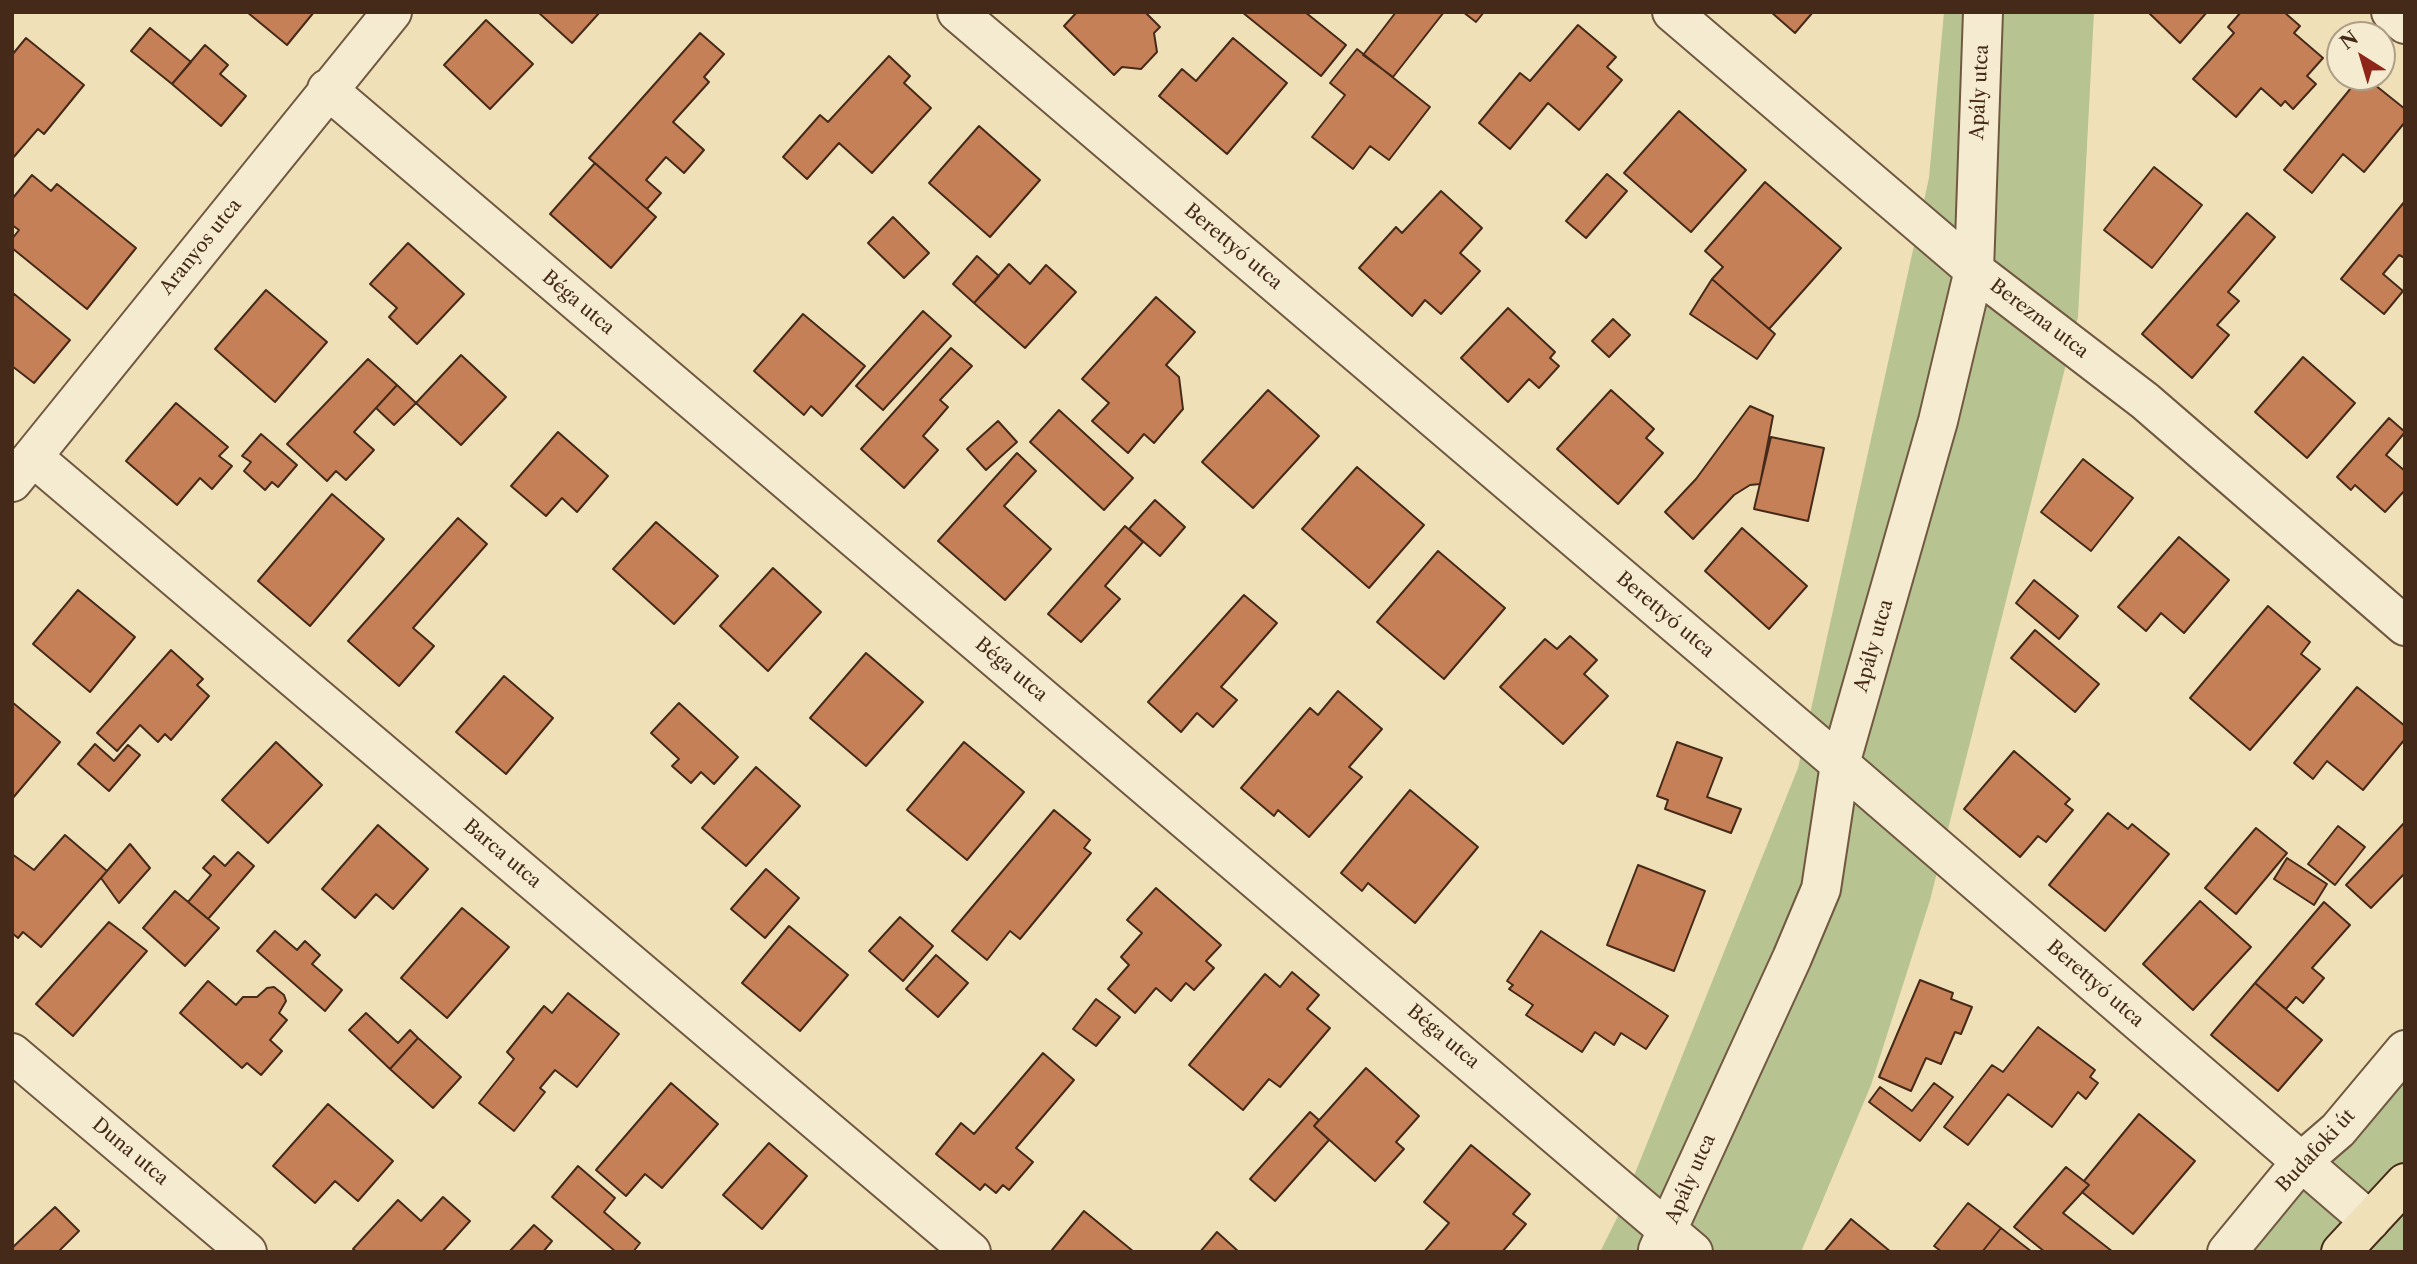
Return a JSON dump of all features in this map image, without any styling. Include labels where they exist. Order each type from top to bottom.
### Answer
[{"type":"main road","points":[[2341,1252],[2405,1183]]},
{"type":"street","name":"Aranyos utca","points":[[23,469],[327,89],[392,12]]},
{"type":"street","name":"Berettyó utca","points":[[957,12],[1840,764],[2370,1221]]},
{"type":"street","name":"Berezna utca","points":[[1672,12],[1974,270],[2145,401],[2405,626]]},
{"type":"street","name":"Apály utca","points":[[1673,1244],[1821,889],[1840,764],[1938,421],[1974,270],[1983,12]]},
{"type":"street","points":[[2391,12],[2405,24]]},
{"type":"street","name":"Béga utca","points":[[327,89],[1673,1244]]},
{"type":"street","name":"Barca utca","points":[[23,469],[971,1252]]},
{"type":"street","name":"Budafoki út","points":[[2227,1252],[2301,1162],[2338,1130],[2405,1051]]},
{"type":"street","name":"Duna utca","points":[[12,1053],[247,1252]]},
{"type":"green space","points":[[1944,12],[2094,12],[2078,317],[1930,900],[1871,1085],[1801,1252],[1600,1252],[1617,1218],[1798,768],[1929,178]]},
{"type":"green space","points":[[2405,1066],[2405,1252],[2237,1252]]},
{"type":"building","points":[[247,12],[314,12],[287,45]]},
{"type":"building","points":[[538,12],[600,12],[572,43]]},
{"type":"building","points":[[1077,12],[1145,12],[1160,27],[1154,33],[1157,52],[1141,69],[1122,67],[1114,75],[1064,26]]},
{"type":"building","points":[[1242,12],[1305,12],[1346,45],[1321,76]]},
{"type":"building","points":[[1396,12],[1444,12],[1393,77],[1363,55]]},
{"type":"building","points":[[1463,12],[1484,12],[1476,22]]},
{"type":"building","points":[[1771,12],[1813,12],[1795,33]]},
{"type":"building","points":[[2148,12],[2207,12],[2180,43]]},
{"type":"building","points":[[2241,12],[2284,12],[2300,26],[2294,33],[2323,58],[2307,76],[2316,84],[2293,109],[2285,101],[2281,106],[2261,88],[2236,117],[2193,79],[2234,33],[2228,27]]},
{"type":"building","points":[[486,20],[533,64],[490,109],[444,65]]},
{"type":"building","points":[[1578,25],[1616,57],[1607,67],[1622,80],[1579,130],[1548,103],[1510,149],[1479,123],[1520,73],[1530,81]]},
{"type":"building","points":[[150,28],[191,62],[172,84],[131,51]]},
{"type":"building","points":[[700,33],[724,54],[704,77],[709,82],[673,122],[704,150],[684,173],[666,157],[646,180],[661,193],[647,209],[589,158]]},
{"type":"building","points":[[26,38],[84,85],[44,134],[38,129],[12,159],[12,55]]},
{"type":"building","points":[[1233,38],[1287,83],[1227,154],[1159,96],[1182,69],[1196,81]]},
{"type":"building","points":[[205,45],[228,65],[220,74],[246,96],[221,126],[172,84]]},
{"type":"building","points":[[1357,49],[1430,107],[1389,160],[1370,146],[1353,169],[1312,137],[1345,95],[1330,83]]},
{"type":"building","points":[[889,56],[910,76],[904,83],[931,108],[872,173],[839,143],[807,179],[783,157],[820,115],[828,122]]},
{"type":"building","points":[[2349,91],[2382,91],[2405,109],[2405,122],[2364,172],[2343,154],[2312,193],[2284,170]]},
{"type":"building","points":[[1679,111],[1746,170],[1691,232],[1624,173]]},
{"type":"building","points":[[979,126],[1040,180],[990,237],[929,183]]},
{"type":"building","points":[[595,163],[656,217],[611,268],[550,214]]},
{"type":"building","points":[[2154,167],[2202,205],[2152,268],[2104,230]]},
{"type":"building","points":[[1607,174],[1627,191],[1586,238],[1566,221]]},
{"type":"building","points":[[32,175],[51,191],[57,184],[136,248],[87,309],[12,248],[12,239],[19,230],[12,225],[12,199]]},
{"type":"building","points":[[1765,182],[1841,248],[1769,329],[1712,279],[1723,267],[1705,251]]},
{"type":"building","points":[[1441,191],[1482,228],[1460,253],[1480,271],[1441,314],[1425,300],[1412,316],[1359,268],[1396,227],[1402,233]]},
{"type":"building","points":[[2405,201],[2405,258],[2399,255],[2383,274],[2403,291],[2384,314],[2341,279]]},
{"type":"building","points":[[2247,213],[2275,237],[2228,292],[2239,301],[2217,325],[2229,335],[2192,378],[2142,334]]},
{"type":"building","points":[[893,217],[929,253],[904,278],[868,243]]},
{"type":"building","points":[[408,243],[464,294],[417,344],[389,317],[397,308],[370,284]]},
{"type":"building","points":[[977,256],[999,276],[974,303],[953,284]]},
{"type":"building","points":[[1009,264],[1030,284],[1046,265],[1076,292],[1025,348],[974,303]]},
{"type":"building","points":[[1712,279],[1775,334],[1757,359],[1690,314]]},
{"type":"building","points":[[266,290],[327,342],[275,402],[215,349]]},
{"type":"building","points":[[13,293],[70,340],[34,383],[12,366]]},
{"type":"building","points":[[1156,297],[1195,332],[1166,365],[1179,377],[1183,409],[1154,443],[1144,434],[1128,453],[1092,421],[1109,403],[1082,379]]},
{"type":"building","points":[[1508,308],[1555,352],[1550,358],[1559,366],[1539,388],[1529,379],[1508,402],[1461,358]]},
{"type":"building","points":[[923,311],[951,336],[883,410],[856,386]]},
{"type":"building","points":[[803,314],[865,366],[822,416],[811,406],[804,415],[754,371]]},
{"type":"building","points":[[1613,319],[1630,335],[1609,357],[1592,341]]},
{"type":"building","points":[[951,348],[972,366],[940,400],[948,407],[923,436],[938,450],[904,488],[861,449]]},
{"type":"building","points":[[461,355],[506,397],[461,445],[416,403]]},
{"type":"building","points":[[2303,357],[2355,403],[2307,458],[2255,412]]},
{"type":"building","points":[[368,359],[397,385],[354,432],[374,450],[346,480],[336,471],[327,481],[287,444]]},
{"type":"building","points":[[397,385],[416,403],[394,425],[376,408]]},
{"type":"building","points":[[1268,390],[1319,436],[1253,508],[1202,462]]},
{"type":"building","points":[[1611,390],[1654,429],[1646,438],[1663,453],[1618,504],[1557,449]]},
{"type":"building","points":[[176,403],[228,447],[219,456],[232,466],[212,489],[200,478],[177,505],[126,461]]},
{"type":"building","points":[[1750,406],[1773,416],[1760,484],[1750,485],[1734,495],[1693,539],[1665,512],[1696,479]]},
{"type":"building","points":[[1059,410],[1133,478],[1104,510],[1030,442]]},
{"type":"building","points":[[2389,418],[2405,432],[2386,455],[2405,471],[2405,490],[2385,512],[2355,485],[2351,490],[2337,477]]},
{"type":"building","points":[[998,421],[1017,442],[986,470],[967,449]]},
{"type":"building","points":[[558,432],[608,476],[577,512],[562,498],[546,516],[511,486]]},
{"type":"building","points":[[261,434],[297,465],[278,487],[272,482],[265,490],[244,471],[251,462],[242,456]]},
{"type":"building","points":[[1771,437],[1824,448],[1808,521],[1754,509]]},
{"type":"building","points":[[1017,453],[1036,471],[1004,506],[1051,549],[1005,600],[938,541]]},
{"type":"building","points":[[2083,459],[2133,498],[2091,551],[2041,512]]},
{"type":"building","points":[[1357,467],[1424,525],[1369,588],[1302,529]]},
{"type":"building","points":[[332,494],[384,539],[310,626],[258,581]]},
{"type":"building","points":[[1155,500],[1185,527],[1160,556],[1129,529]]},
{"type":"building","points":[[458,518],[487,544],[413,628],[434,646],[399,686],[348,641]]},
{"type":"building","points":[[656,522],[718,576],[674,624],[613,569]]},
{"type":"building","points":[[1125,526],[1143,542],[1105,586],[1120,599],[1081,642],[1048,614]]},
{"type":"building","points":[[1742,528],[1807,586],[1769,629],[1705,571]]},
{"type":"building","points":[[2179,537],[2229,580],[2184,633],[2161,613],[2146,631],[2118,607]]},
{"type":"building","points":[[1438,551],[1505,608],[1444,679],[1377,622]]},
{"type":"building","points":[[773,568],[821,612],[768,671],[720,626]]},
{"type":"building","points":[[2034,580],[2078,616],[2059,639],[2016,603]]},
{"type":"building","points":[[78,590],[135,637],[90,692],[33,644]]},
{"type":"building","points":[[1244,595],[1277,623],[1221,687],[1237,700],[1213,727],[1197,713],[1181,732],[1148,702]]},
{"type":"building","points":[[2268,606],[2310,642],[2301,654],[2320,669],[2250,750],[2190,698]]},
{"type":"building","points":[[2035,630],[2099,684],[2075,712],[2011,658]]},
{"type":"building","points":[[1570,636],[1597,660],[1584,674],[1608,696],[1563,744],[1500,687],[1545,639],[1557,649]]},
{"type":"building","points":[[171,650],[203,679],[197,685],[209,696],[171,740],[165,734],[158,742],[140,725],[117,751],[97,733]]},
{"type":"building","points":[[866,653],[923,702],[866,766],[810,718]]},
{"type":"building","points":[[504,676],[553,718],[506,774],[456,732]]},
{"type":"building","points":[[2357,687],[2405,726],[2405,739],[2363,790],[2327,761],[2313,779],[2294,763]]},
{"type":"building","points":[[1338,691],[1382,729],[1349,767],[1362,777],[1309,837],[1278,810],[1274,816],[1241,788],[1310,708],[1318,715]]},
{"type":"building","points":[[12,702],[60,742],[12,799]]},
{"type":"building","points":[[679,703],[738,757],[714,784],[701,772],[691,783],[672,766],[679,759],[651,733]]},
{"type":"building","points":[[276,742],[322,785],[268,843],[222,800]]},
{"type":"building","points":[[964,742],[1024,792],[967,860],[907,810]]},
{"type":"building","points":[[1677,742],[1722,758],[1707,797],[1741,809],[1731,833],[1665,809],[1668,800],[1657,796]]},
{"type":"building","points":[[95,744],[114,761],[128,745],[140,755],[109,791],[78,764]]},
{"type":"building","points":[[2014,751],[2070,799],[2065,804],[2073,810],[2046,842],[2038,836],[2020,857],[1964,809]]},
{"type":"building","points":[[756,767],[800,806],[746,866],[702,828]]},
{"type":"building","points":[[1410,790],[1478,847],[1415,923],[1368,883],[1362,891],[1341,873]]},
{"type":"building","points":[[1054,810],[1090,840],[1084,848],[1091,853],[1020,939],[1010,931],[987,960],[952,931]]},
{"type":"building","points":[[2108,813],[2128,829],[2132,824],[2169,854],[2105,931],[2049,885]]},
{"type":"building","points":[[2405,822],[2405,873],[2371,908],[2346,885]]},
{"type":"building","points":[[378,825],[428,869],[393,909],[376,894],[355,918],[322,889]]},
{"type":"building","points":[[2338,826],[2365,847],[2335,885],[2308,864]]},
{"type":"building","points":[[2256,828],[2287,853],[2236,914],[2205,888]]},
{"type":"building","points":[[65,835],[107,871],[41,947],[23,932],[18,938],[12,933],[12,854],[34,870]]},
{"type":"building","points":[[130,844],[150,868],[119,903],[101,878]]},
{"type":"building","points":[[238,852],[254,866],[208,919],[188,902],[211,875],[203,868],[214,856],[225,866]]},
{"type":"building","points":[[2287,858],[2327,884],[2314,905],[2274,879]]},
{"type":"building","points":[[1638,865],[1705,891],[1674,971],[1607,945]]},
{"type":"building","points":[[766,869],[799,898],[765,938],[731,909]]},
{"type":"building","points":[[1156,888],[1221,945],[1206,961],[1214,968],[1194,990],[1186,983],[1171,1001],[1156,988],[1135,1013],[1108,989],[1129,965],[1121,957],[1142,933],[1127,920]]},
{"type":"building","points":[[175,891],[219,928],[185,966],[143,928]]},
{"type":"building","points":[[2200,901],[2251,947],[2193,1010],[2143,964]]},
{"type":"building","points":[[2324,902],[2350,925],[2312,968],[2324,978],[2303,1003],[2296,997],[2286,1009],[2255,983]]},
{"type":"building","points":[[462,908],[509,947],[447,1018],[401,978]]},
{"type":"building","points":[[900,917],[933,946],[903,981],[869,951]]},
{"type":"building","points":[[109,922],[147,951],[73,1036],[36,1004]]},
{"type":"building","points":[[789,926],[848,975],[800,1031],[742,983]]},
{"type":"building","points":[[275,931],[297,950],[305,941],[320,955],[312,964],[342,990],[325,1011],[257,951]]},
{"type":"building","points":[[1541,931],[1668,1016],[1646,1049],[1621,1033],[1614,1045],[1595,1032],[1582,1052],[1526,1015],[1533,1005],[1509,989],[1513,985],[1507,981]]},
{"type":"building","points":[[936,955],[968,983],[938,1017],[906,989]]},
{"type":"building","points":[[1292,972],[1319,995],[1307,1009],[1330,1028],[1280,1087],[1269,1079],[1243,1110],[1189,1065],[1265,974],[1280,987]]},
{"type":"building","points":[[1920,980],[1953,993],[1951,999],[1972,1007],[1961,1034],[1955,1032],[1941,1064],[1926,1058],[1911,1091],[1879,1077]]},
{"type":"building","points":[[208,981],[236,1005],[243,997],[257,997],[267,988],[274,987],[284,995],[286,1001],[279,1013],[287,1020],[270,1040],[282,1051],[261,1075],[247,1063],[242,1068],[180,1013]]},
{"type":"building","points":[[2255,983],[2322,1040],[2278,1091],[2211,1035]]},
{"type":"building","points":[[568,993],[619,1034],[577,1087],[555,1070],[540,1088],[545,1092],[514,1131],[479,1103],[514,1059],[507,1052],[544,1006],[552,1013]]},
{"type":"building","points":[[1096,999],[1120,1017],[1096,1046],[1073,1029]]},
{"type":"building","points":[[366,1013],[398,1043],[410,1030],[418,1038],[390,1069],[349,1030]]},
{"type":"building","points":[[2038,1027],[2095,1070],[2090,1077],[2098,1083],[2086,1099],[2078,1092],[2052,1127],[2008,1094],[1968,1145],[1944,1127],[1992,1065],[2003,1072]]},
{"type":"building","points":[[418,1038],[461,1077],[433,1108],[390,1069]]},
{"type":"building","points":[[1043,1053],[1074,1080],[1016,1148],[1033,1162],[1009,1190],[1003,1185],[996,1193],[985,1184],[980,1190],[936,1154],[961,1123],[974,1134]]},
{"type":"building","points":[[1366,1068],[1419,1116],[1396,1142],[1404,1149],[1375,1181],[1314,1126]]},
{"type":"building","points":[[671,1083],[718,1124],[662,1188],[645,1174],[626,1196],[596,1170]]},
{"type":"building","points":[[1934,1083],[1953,1097],[1920,1141],[1869,1102],[1880,1087],[1912,1111]]},
{"type":"building","points":[[328,1104],[393,1161],[358,1201],[335,1181],[315,1203],[273,1166]]},
{"type":"building","points":[[1310,1112],[1319,1120],[1314,1126],[1329,1140],[1275,1201],[1250,1179]]},
{"type":"building","points":[[2139,1114],[2195,1161],[2133,1234],[2082,1192],[2089,1185],[2084,1181]]},
{"type":"building","points":[[769,1143],[807,1176],[762,1229],[723,1195]]},
{"type":"building","points":[[1471,1145],[1530,1194],[1513,1214],[1526,1224],[1502,1252],[1424,1252],[1449,1223],[1424,1202]]},
{"type":"building","points":[[578,1166],[615,1198],[604,1212],[640,1243],[633,1252],[616,1252],[552,1197]]},
{"type":"building","points":[[2066,1167],[2089,1185],[2063,1213],[2113,1252],[2045,1252],[2014,1227]]},
{"type":"building","points":[[443,1197],[470,1221],[442,1252],[357,1252],[353,1249],[398,1200],[421,1221]]},
{"type":"building","points":[[1968,1203],[2001,1228],[1982,1252],[1942,1252],[1934,1246]]},
{"type":"building","points":[[55,1207],[79,1231],[58,1252],[12,1252],[12,1248]]},
{"type":"building","points":[[1084,1211],[1134,1252],[1054,1252],[1052,1250]]},
{"type":"building","points":[[1851,1219],[1891,1252],[1824,1252]]},
{"type":"building","points":[[534,1225],[552,1241],[543,1252],[509,1252]]},
{"type":"building","points":[[2001,1228],[2032,1252],[1982,1252]]},
{"type":"building","points":[[1217,1232],[1239,1252],[1200,1252]]}]
